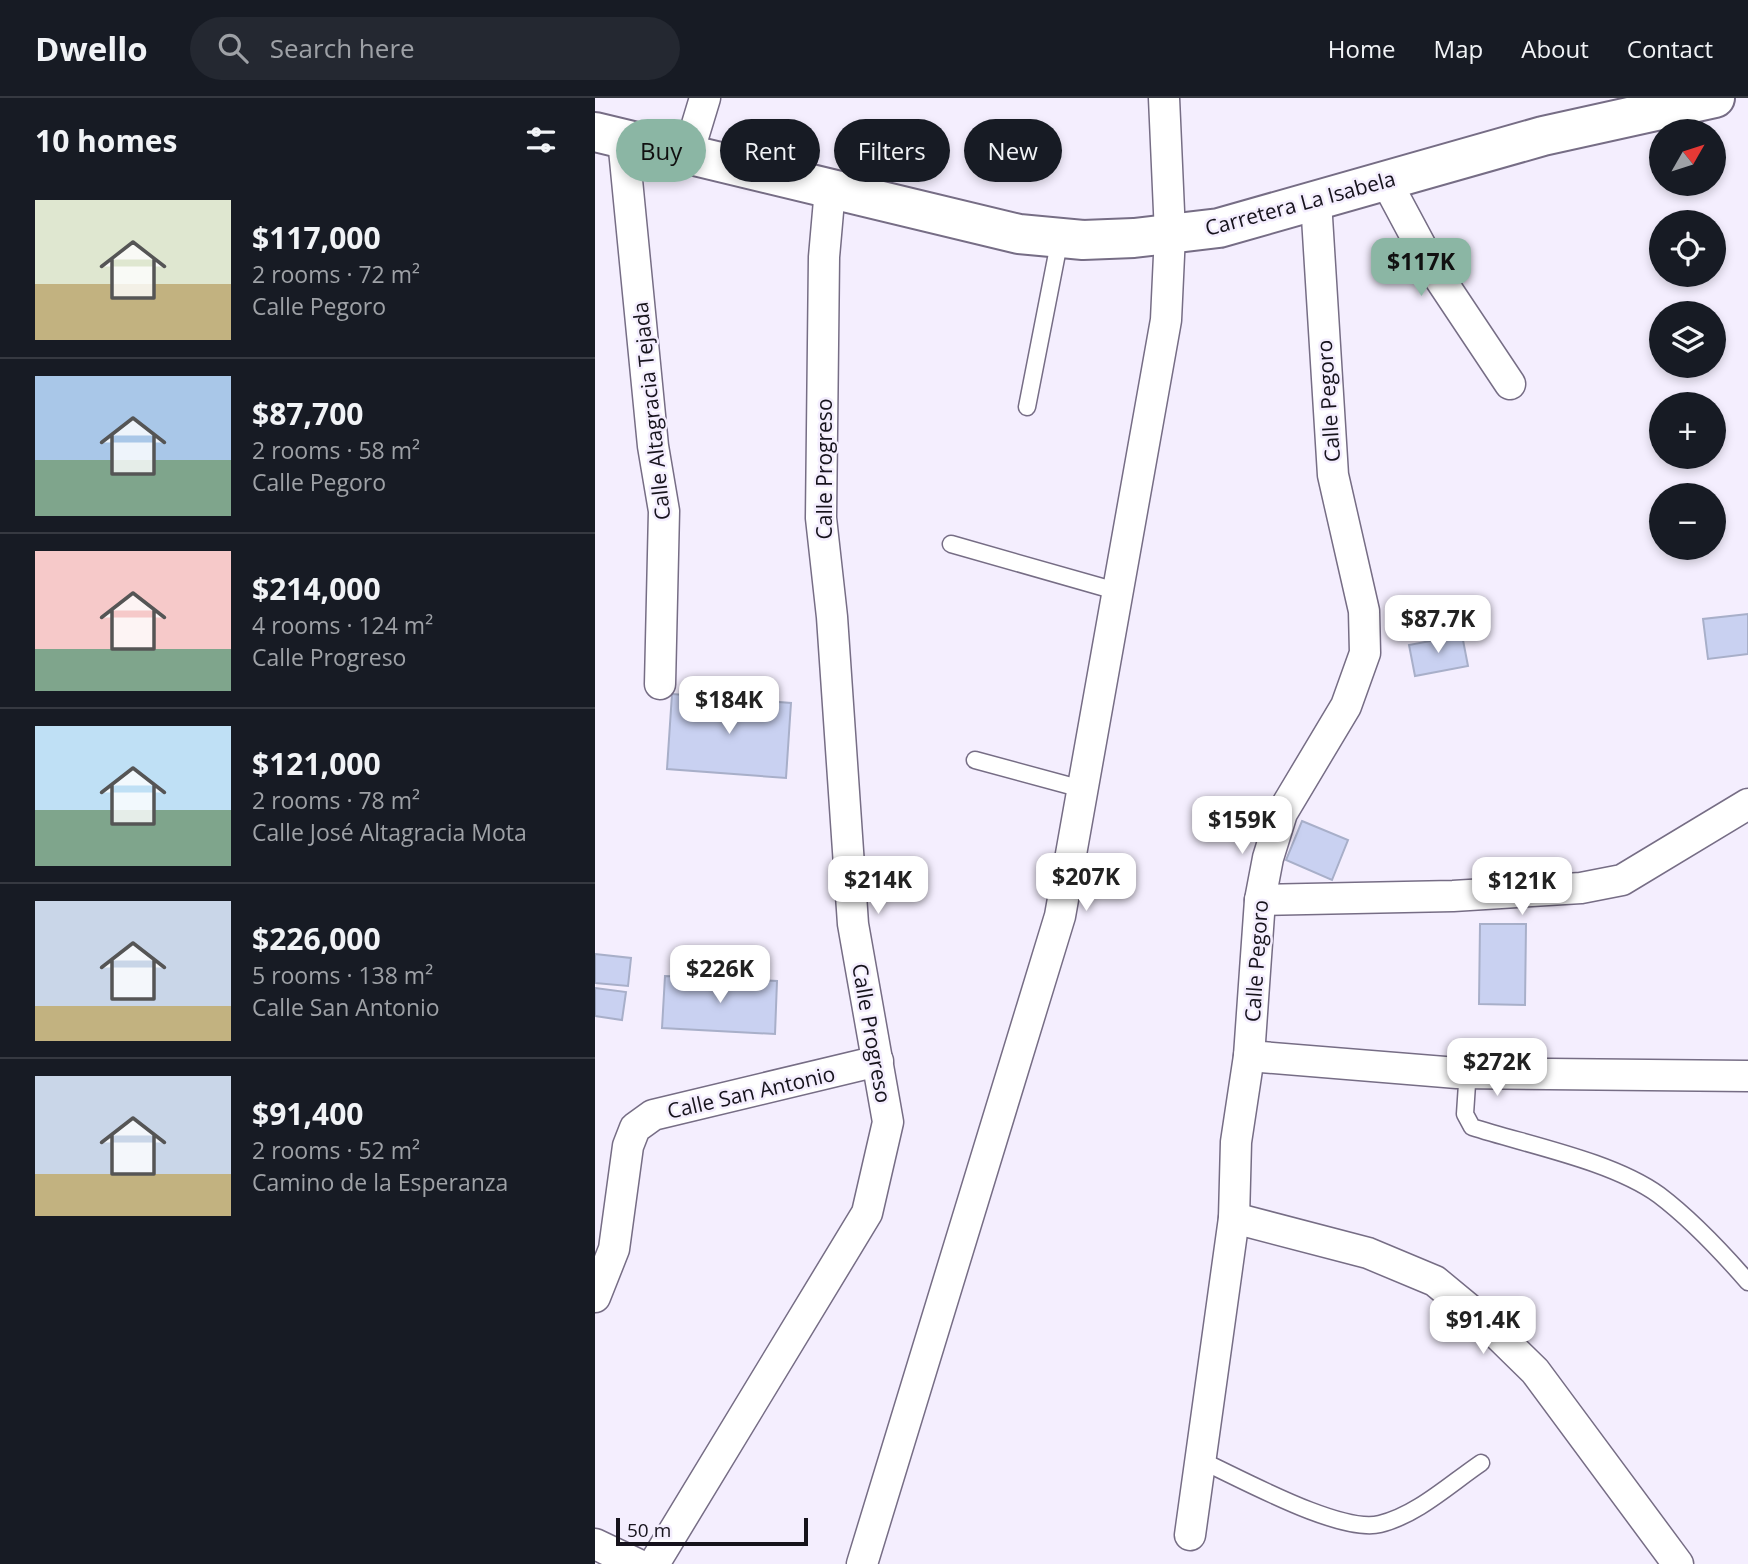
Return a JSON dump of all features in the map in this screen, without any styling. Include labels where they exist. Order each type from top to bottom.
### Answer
[{"type":"main road","name":"Carretera La Isabela","points":[[706,159],[1019,234],[1121,239],[1219,228],[1543,135],[1691,101]]},
{"type":"street","points":[[699,119],[705,98]]},
{"type":"street","points":[[862,1564],[1060,916],[1166,320],[1170,234],[1164,98]]},
{"type":"street","name":"Calle Altagracia Tejada","points":[[609,135],[664,511],[660,684]]},
{"type":"street","points":[[1387,181],[1431,267],[1510,384]]},
{"type":"street","name":"Calle Progreso","points":[[654,1564],[867,1213],[888,1122],[853,924],[832,617],[821,518],[824,257],[830,189]]},
{"type":"street","name":"Calle Pegoro","points":[[1190,1535],[1234,1218],[1236,1142],[1249,1056],[1260,900],[1268,858],[1282,813],[1346,706],[1365,653],[1364,611],[1333,475],[1316,201]]},
{"type":"street","points":[[1260,900],[1453,895],[1581,888],[1622,880],[1748,804]]},
{"type":"street","points":[[1249,1056],[1457,1073],[1748,1076]]},
{"type":"street","name":"Calle San Antonio","points":[[595,1297],[614,1249],[628,1146],[635,1128],[653,1115],[878,1062]]},
{"type":"street","points":[[1234,1218],[1369,1253],[1435,1281],[1487,1324],[1535,1371],[1678,1564]]},
{"type":"street","points":[[595,1544],[637,1564]]},
{"type":"lane","points":[[1027,407],[1060,238]]},
{"type":"lane","points":[[951,544],[1116,591]]},
{"type":"lane","points":[[975,760],[1082,789]]},
{"type":"lane","points":[[1457,1073],[1467,1084],[1465,1114],[1472,1127],[1618,1173],[1658,1195],[1715,1245],[1748,1282]]},
{"type":"lane","points":[[1200,1460],[1351,1525],[1379,1524],[1411,1511],[1481,1463]]},
{"type":"building","points":[[1748,614],[1748,654],[1708,659],[1703,619]]},
{"type":"building","points":[[1462,635],[1468,666],[1415,676],[1409,645]]},
{"type":"building","points":[[672,694],[791,703],[786,778],[667,769]]},
{"type":"building","points":[[1302,821],[1348,840],[1332,880],[1286,860]]},
{"type":"building","points":[[1480,924],[1526,924],[1525,1005],[1479,1004]]},
{"type":"building","points":[[595,954],[631,958],[628,986],[595,983]]},
{"type":"building","points":[[665,976],[777,981],[775,1034],[662,1028]]},
{"type":"building","points":[[595,988],[626,992],[622,1020],[595,1016]]}]
